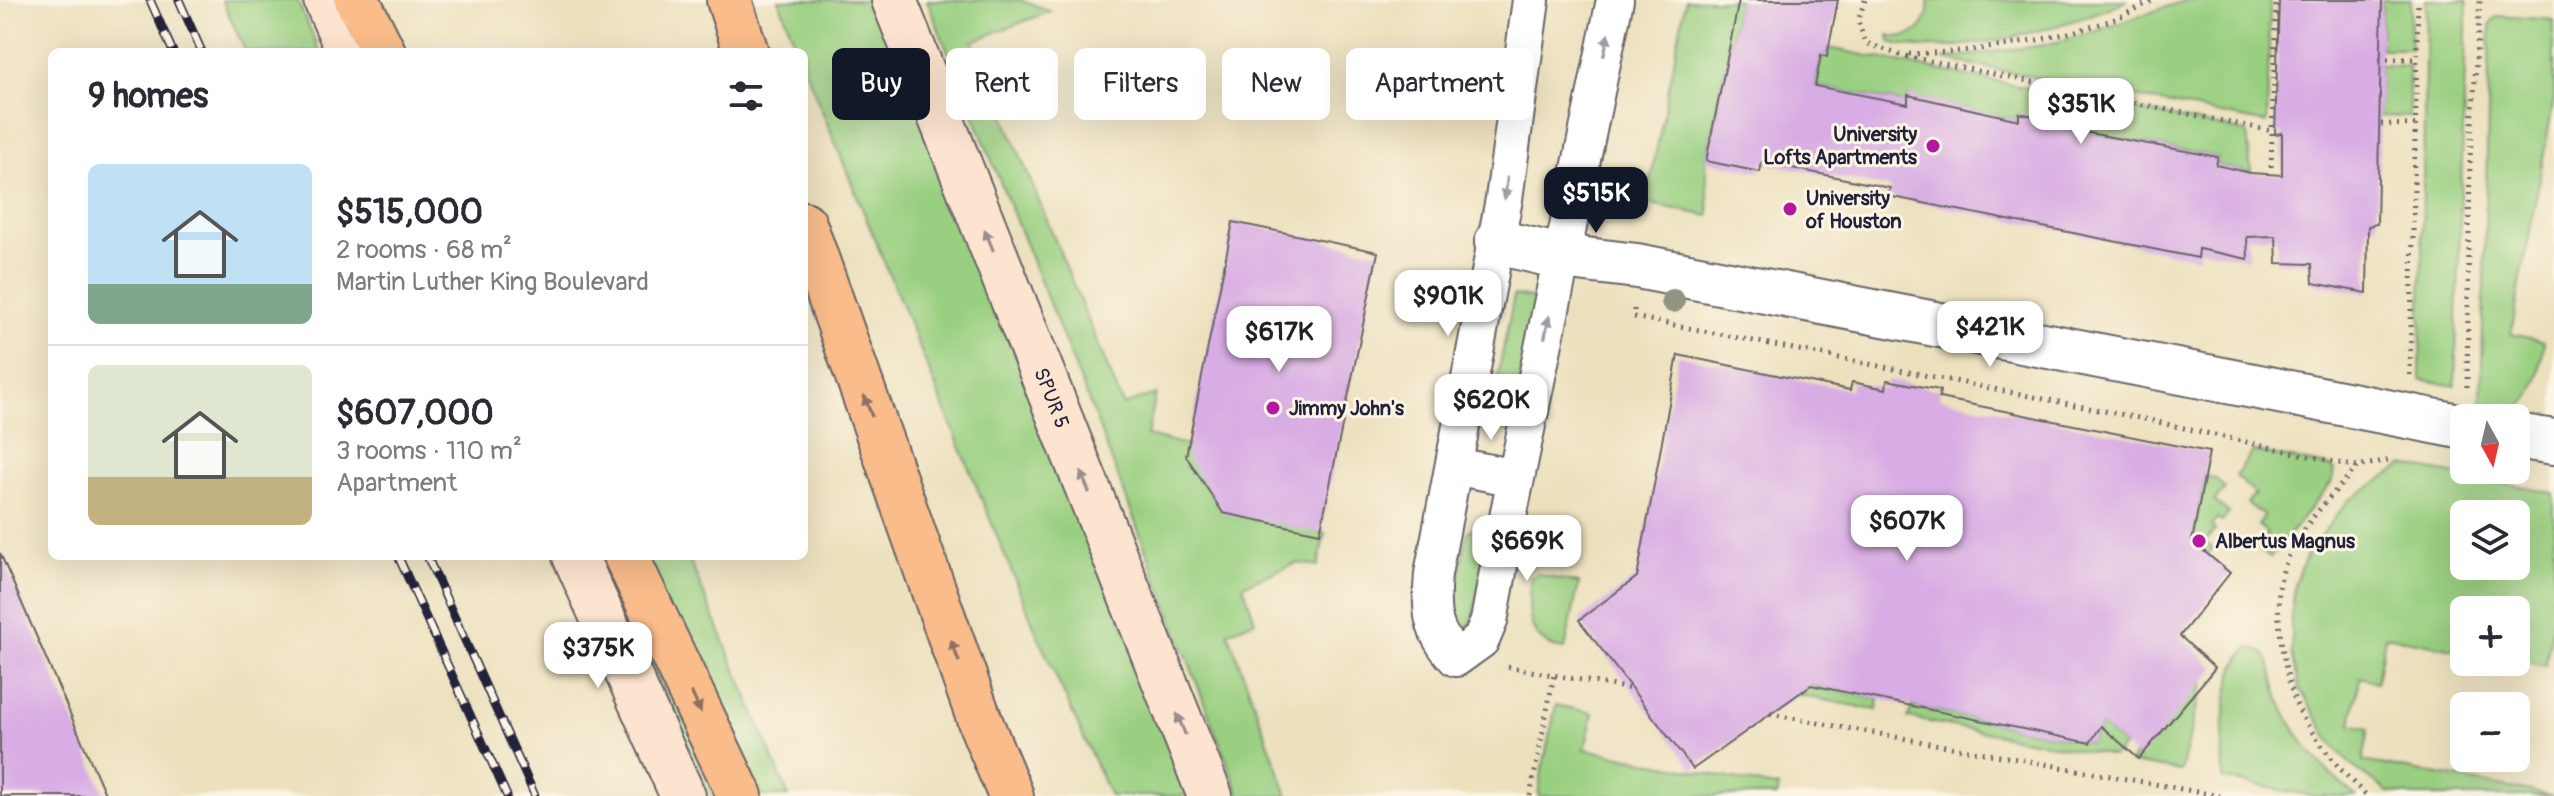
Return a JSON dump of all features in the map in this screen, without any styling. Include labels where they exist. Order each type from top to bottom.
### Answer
[{"type":"highway","points":[[357,0],[381,48]]},
{"type":"highway","points":[[729,0],[745,48]]},
{"type":"highway","points":[[808,235],[981,724],[1011,796]]},
{"type":"highway","points":[[628,560],[740,796]]},
{"type":"main road","points":[[326,0],[347,48]]},
{"type":"main road","name":"SPUR 5","points":[[894,0],[1210,796]]},
{"type":"main road","points":[[577,560],[683,796]]},
{"type":"street","points":[[1531,0],[1497,242],[1433,574],[1431,599],[1434,628],[1456,658],[1481,640],[1489,621],[1615,0]]},
{"type":"street","points":[[1497,242],[1561,257],[1637,266],[2450,409]]},
{"type":"street","points":[[2530,438],[2554,442]]},
{"type":"street","points":[[1457,456],[1518,468]]},
{"type":"path","points":[[1865,0],[1858,21],[1866,43],[1900,55],[2272,131]]},
{"type":"path","points":[[1900,55],[1953,53],[2024,42],[2110,21],[2154,0]]},
{"type":"path","points":[[2271,167],[2276,0]]},
{"type":"path","points":[[2410,384],[2418,0]]},
{"type":"path","points":[[2466,404],[2470,158],[2480,0]]},
{"type":"path","points":[[2379,59],[2418,59]]},
{"type":"path","points":[[2381,124],[2417,125]]},
{"type":"path","points":[[1634,302],[1634,317],[2144,419],[2357,467],[2403,457]]},
{"type":"path","points":[[2357,467],[2309,522],[2296,542],[2281,579],[2279,627],[2299,710],[2352,784],[2368,796]]},
{"type":"path","points":[[1456,658],[1632,689]]},
{"type":"path","points":[[1530,796],[1554,675]]},
{"type":"path","points":[[1770,714],[2220,796]]},
{"type":"green space","points":[[222,0],[297,0],[318,48],[244,48]]},
{"type":"green space","points":[[779,0],[876,0],[895,48],[832,48],[832,120],[924,120],[1192,796],[1110,796],[1041,643],[808,77],[808,48],[797,48]]},
{"type":"green space","points":[[927,0],[1020,0],[1051,11],[973,41],[976,48],[946,48]]},
{"type":"green space","points":[[1686,0],[1739,0],[1706,161],[1709,216],[1646,203]]},
{"type":"green space","points":[[1928,0],[2127,0],[2075,20],[2010,38],[1944,47],[1890,42],[1889,35],[1906,36],[1919,29],[1927,17]]},
{"type":"green space","points":[[2186,0],[2270,0],[2267,123],[1943,59],[2045,45],[2094,32]]},
{"type":"green space","points":[[2382,0],[2411,0],[2410,49],[2381,49]]},
{"type":"green space","points":[[2426,0],[2467,0],[2455,386],[2420,379]]},
{"type":"green space","points":[[2499,16],[2554,20],[2554,99],[2511,334],[2544,341],[2537,382],[2523,404],[2481,404],[2490,25]]},
{"type":"green space","points":[[1829,48],[2247,132],[2251,173],[2216,165],[2218,157],[2062,128],[2063,123],[2019,114],[2019,120],[1908,96],[1908,104],[1815,86],[1821,55],[1827,56]]},
{"type":"green space","points":[[2380,65],[2409,66],[2409,117],[2379,116]]},
{"type":"green space","points":[[975,120],[1006,120],[1123,405],[1156,394],[1147,436],[1187,445],[1231,513],[1325,533],[1318,566],[1297,563],[1243,585],[1255,621],[1228,632],[1288,796],[1240,796],[1094,414]]},
{"type":"green space","points":[[1514,295],[1537,299],[1509,430],[1491,427],[1489,420]]},
{"type":"green space","points":[[2253,451],[2334,470],[2333,481],[2270,558],[2256,547],[2267,533],[2258,525],[2264,516],[2247,503],[2255,494],[2236,476]]},
{"type":"green space","points":[[2404,465],[2450,474],[2450,484],[2506,484],[2554,493],[2554,619],[2545,666],[2530,663],[2530,596],[2450,596],[2450,648],[2385,636],[2377,682],[2360,677],[2351,724],[2369,729],[2363,761],[2554,796],[2415,796],[2388,792],[2351,765],[2331,743],[2299,687],[2292,653],[2291,617],[2295,583],[2308,552],[2348,501]]},
{"type":"green space","points":[[2204,476],[2214,478],[2225,488],[2214,501],[2229,513],[2222,522],[2217,519],[2211,526],[2215,530],[2205,542],[2212,548],[2208,554],[2192,541]]},
{"type":"green space","points":[[1472,528],[1488,532],[1473,620],[1468,626],[1457,628],[1451,619],[1467,533]]},
{"type":"green space","points":[[603,560],[690,560],[789,796],[711,796]]},
{"type":"green space","points":[[1537,574],[1579,583],[1565,649],[1542,641],[1532,623],[1529,612],[1531,578]]},
{"type":"green space","points":[[2250,648],[2258,649],[2268,659],[2279,698],[2302,740],[2321,764],[2356,796],[2313,796],[2223,779],[2229,688],[2241,656]]},
{"type":"green space","points":[[2203,681],[2181,771],[2130,763],[2135,755]]},
{"type":"green space","points":[[1811,685],[1879,699],[1877,710],[1797,695]]},
{"type":"green space","points":[[1556,705],[1593,713],[1585,749],[1779,788],[1777,796],[1538,796]]},
{"type":"green space","points":[[1912,706],[2090,743],[2101,726],[2124,746],[2113,756],[1908,718]]},
{"type":"building","name":"University Lofts Apartments","points":[[1739,0],[1838,0],[1827,57],[1821,55],[1815,86],[1908,104],[1908,95],[2019,120],[2019,113],[2063,122],[2062,128],[2218,157],[2216,165],[2251,173],[2282,175],[2282,133],[2275,134],[2279,0],[2382,0],[2377,224],[2368,226],[2367,293],[2313,283],[2312,264],[2277,263],[2276,236],[2247,237],[2248,259],[2199,249],[2198,258],[1888,196],[1890,188],[1762,162],[1760,172],[1706,161]]},
{"type":"building","points":[[1233,222],[1378,252],[1320,533],[1223,513],[1186,456]]},
{"type":"building","points":[[1678,355],[1850,390],[1852,382],[1886,389],[1887,380],[1940,390],[1939,398],[2209,452],[2192,541],[2230,573],[2180,636],[2215,668],[2139,759],[2101,726],[2090,743],[1811,685],[1693,769],[1579,620],[1637,577]]},
{"type":"building","points":[[0,553],[106,796],[0,796]]},
{"type":"railway","points":[[150,0],[171,48]]},
{"type":"railway","points":[[179,0],[200,48]]},
{"type":"railway","points":[[400,560],[507,796]]},
{"type":"railway","points":[[429,560],[535,796]]},
{"type":"place","name":"University Lofts Apartments","points":[[1933,146]]},
{"type":"place","name":"University of Houston","points":[[1790,209]]},
{"type":"place","name":"Jimmy John's","points":[[1273,408]]},
{"type":"place","name":"Albertus Magnus","points":[[2199,541]]}]
